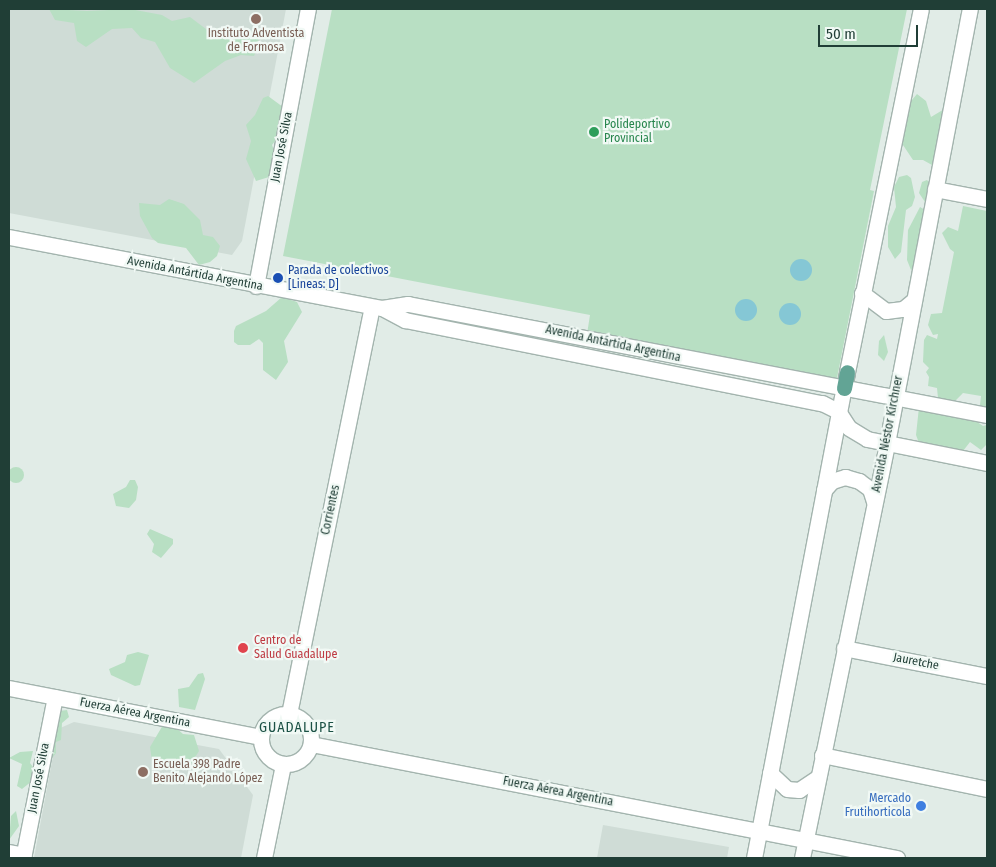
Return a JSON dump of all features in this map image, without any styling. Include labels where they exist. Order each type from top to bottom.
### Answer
[{"type":"main road","name":"Juan José Silva","points":[[256,286],[308,9]]},
{"type":"main road","points":[[754,858],[838,411],[921,9]]},
{"type":"main road","name":"Avenida Néstor Kirchner","points":[[802,858],[887,444],[970,9]]},
{"type":"main road","points":[[935,189],[987,199]]},
{"type":"main road","name":"Avenida Antártida Argentina","points":[[9,237],[377,308],[405,320],[739,385],[822,403],[838,411]]},
{"type":"main road","points":[[862,293],[886,311],[903,309],[914,300]]},
{"type":"main road","name":"Avenida Antártida Argentina","points":[[377,308],[408,304],[987,414]]},
{"type":"main road","name":"Corrientes","points":[[289,714],[377,308]]},
{"type":"main road","points":[[838,411],[849,428],[867,439],[987,463]]},
{"type":"main road","points":[[824,490],[832,481],[845,477],[859,481],[870,490],[874,501]]},
{"type":"main road","name":"Jauretche","points":[[844,648],[987,676]]},
{"type":"main road","name":"Fuerza Aérea Argentina","points":[[9,688],[260,737]]},
{"type":"main road","name":"Juan José Silva","points":[[18,855],[55,697]]},
{"type":"main road","points":[[289,714],[306,724],[311,744],[300,760],[283,765],[266,756],[260,737],[270,720],[289,714]]},
{"type":"main road","name":"Fuerza Aérea Argentina","points":[[311,744],[897,858]]},
{"type":"main road","points":[[822,755],[987,789]]},
{"type":"main road","points":[[264,858],[283,765]]},
{"type":"main road","points":[[770,773],[787,789],[799,790],[818,777]]},
{"type":"shaded area","points":[[9,9],[286,9],[242,241],[232,255],[9,213]]},
{"type":"shaded area","name":"Escuela 398 Padre Benito Alejando López","points":[[74,722],[219,749],[253,795],[241,858],[34,858],[58,729]]},
{"type":"shaded area","points":[[603,825],[729,847],[727,858],[597,858]]},
{"type":"green space","points":[[49,9],[87,11],[130,9],[162,15],[172,21],[190,17],[210,32],[216,28],[227,31],[237,28],[243,33],[254,34],[258,37],[259,45],[254,56],[241,55],[225,61],[194,83],[170,68],[155,42],[141,38],[132,28],[112,29],[86,47],[77,41],[74,23],[55,20]]},
{"type":"green space","name":"Polideportivo Provincial","points":[[332,9],[907,9],[870,190],[874,191],[837,378],[768,369],[587,334],[590,315],[283,256]]},
{"type":"green space","points":[[917,94],[926,101],[931,117],[946,108],[932,165],[923,160],[913,160],[901,142],[906,107]]},
{"type":"green space","points":[[268,96],[283,107],[281,133],[272,145],[275,153],[269,177],[256,181],[246,159],[251,141],[246,125],[255,115],[263,98]]},
{"type":"green space","points":[[907,175],[911,178],[915,197],[912,206],[906,210],[901,252],[895,259],[888,247],[888,226],[896,207],[894,187],[899,177]]},
{"type":"green space","points":[[927,180],[929,182],[925,202],[919,193],[922,182]]},
{"type":"green space","points":[[169,199],[184,204],[200,220],[203,235],[213,237],[220,246],[217,256],[210,262],[199,265],[186,248],[158,243],[152,238],[140,216],[139,203],[160,205]]},
{"type":"green space","points":[[963,206],[987,211],[987,411],[980,405],[981,396],[963,393],[954,402],[946,402],[938,398],[937,388],[928,386],[929,377],[926,372],[929,368],[923,362],[924,340],[927,335],[937,339],[938,334],[933,335],[928,325],[931,314],[942,313],[954,252],[950,249],[942,233],[948,227],[958,231]]},
{"type":"green space","points":[[920,207],[925,210],[919,265],[911,270],[907,260],[908,230]]},
{"type":"green space","points":[[282,297],[297,302],[302,312],[284,341],[288,362],[276,380],[263,370],[263,343],[259,339],[250,345],[238,345],[234,342],[234,331],[236,326],[266,311]]},
{"type":"green space","points":[[884,335],[888,352],[884,361],[878,355],[879,341]]},
{"type":"green space","points":[[919,407],[967,415],[983,426],[987,425],[987,444],[981,450],[970,442],[963,451],[919,443],[916,435]]},
{"type":"green space","points":[[13,467],[19,467],[24,472],[22,481],[13,483],[8,478],[8,472]]},
{"type":"green space","points":[[130,480],[135,480],[138,487],[136,500],[129,508],[116,506],[113,494],[126,487]]},
{"type":"green space","points":[[150,529],[173,539],[173,544],[161,558],[152,552],[154,544],[147,534]]},
{"type":"green space","points":[[138,652],[149,655],[140,685],[135,686],[111,675],[109,669],[125,662],[127,655]]},
{"type":"green space","points":[[203,673],[205,679],[195,710],[179,707],[178,689],[189,687],[198,674]]},
{"type":"green space","points":[[67,710],[69,717],[62,723],[61,740],[56,742],[56,753],[50,761],[59,711]]},
{"type":"green space","points":[[163,725],[175,727],[183,734],[194,735],[199,751],[191,764],[181,768],[152,761],[150,747]]},
{"type":"green space","points":[[33,751],[30,763],[36,771],[32,781],[22,789],[17,786],[22,764],[9,758],[20,752]]},
{"type":"green space","points":[[16,811],[19,826],[9,840],[11,816]]},
{"type":"water","points":[[801,259],[809,262],[812,270],[809,278],[801,281],[793,278],[790,270],[793,262]]},
{"type":"water","points":[[746,299],[754,302],[757,310],[754,318],[746,321],[738,318],[735,310],[738,302]]},
{"type":"water","points":[[790,303],[798,306],[801,314],[798,322],[790,325],[782,322],[779,314],[782,306]]},
{"type":"place","name":"Instituto Adventista de Formosa","points":[[256,19]]},
{"type":"place","name":"Polideportivo Provincial","points":[[594,132]]},
{"type":"place","name":"Parada de colectivos [Lineas: D]","points":[[278,278]]},
{"type":"place","name":"Centro de Salud Guadalupe","points":[[243,648]]},
{"type":"place","name":"Escuela 398 Padre Benito Alejando López","points":[[143,772]]},
{"type":"place","name":"Mercado Frutihorticola","points":[[921,806]]},
{"type":"district","name":"GUADALUPE","points":[[297,728]]}]
